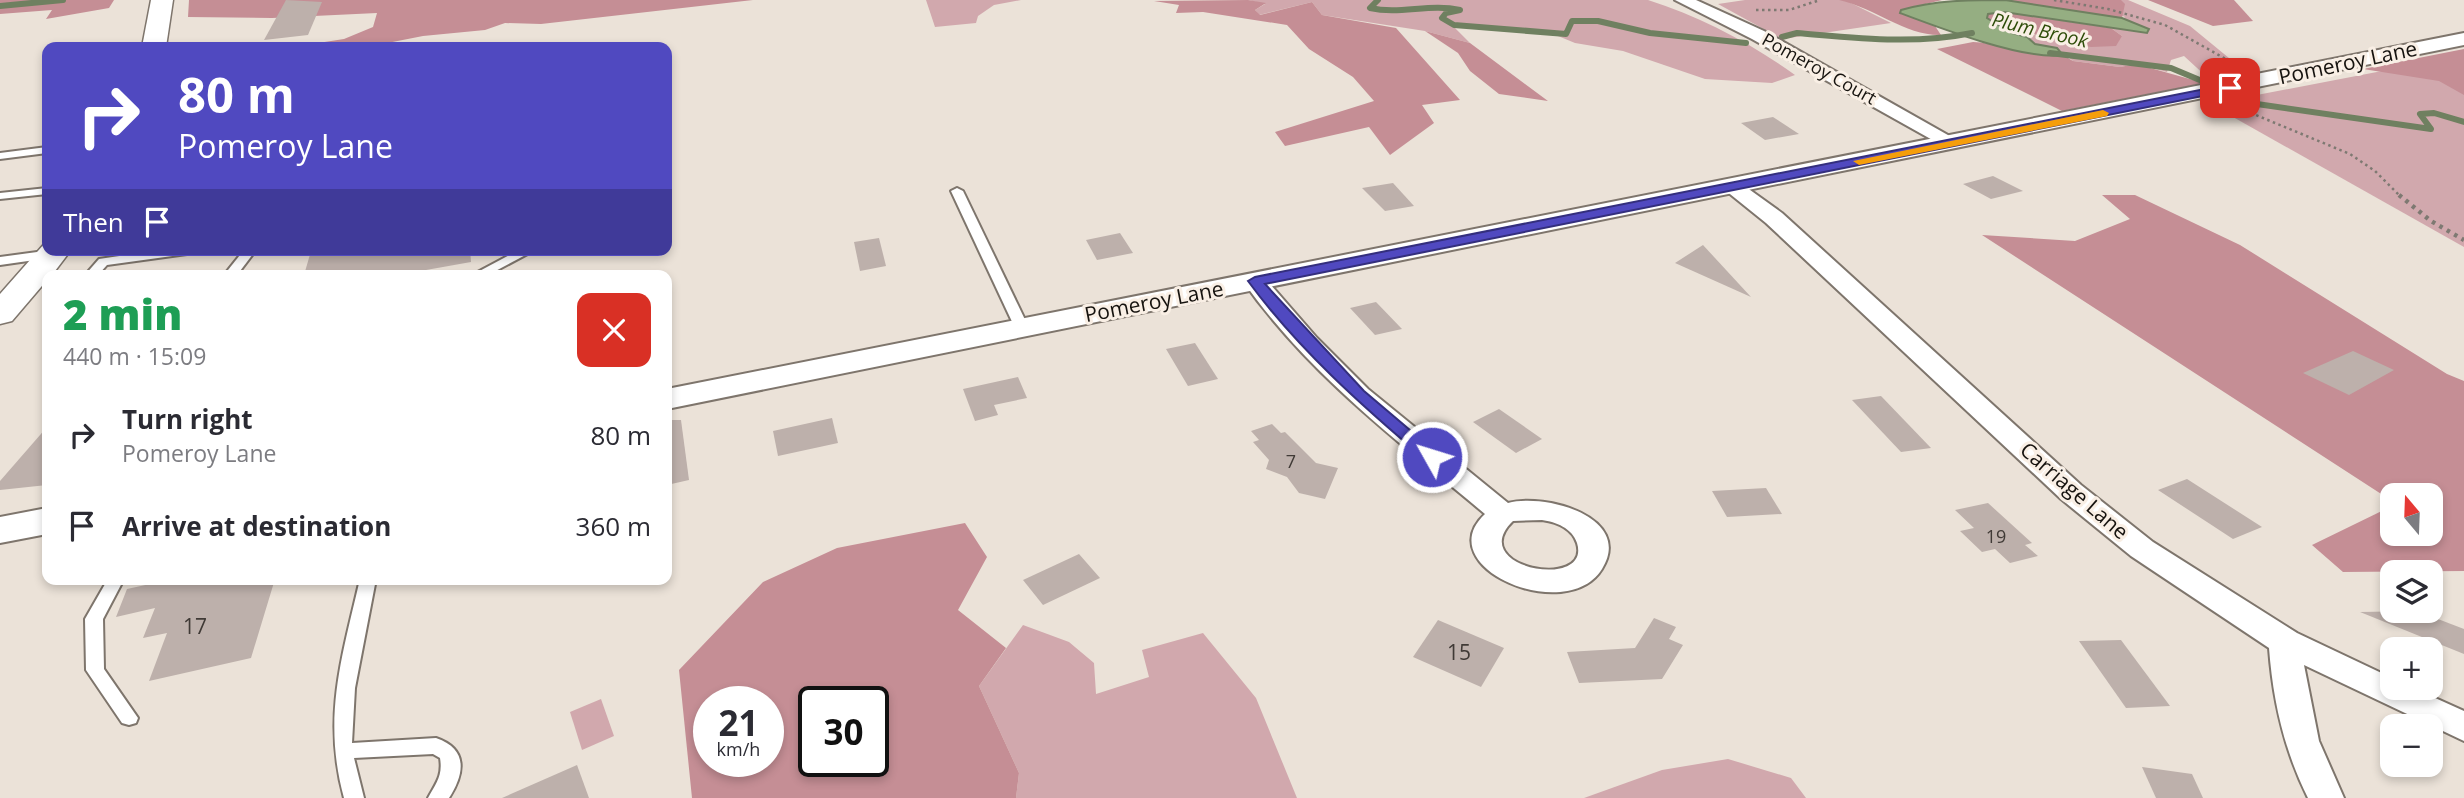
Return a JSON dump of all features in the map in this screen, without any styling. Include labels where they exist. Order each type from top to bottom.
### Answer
[{"type":"main road","points":[[155,42],[162,0]]},
{"type":"main road","points":[[0,314],[51,256]]},
{"type":"street","name":"Pomeroy Court","points":[[1684,0],[1719,15],[1952,143]]},
{"type":"street","name":"Pomeroy Lane","points":[[672,398],[2464,39]]},
{"type":"street","name":"Carriage Lane","points":[[1732,186],[1774,218],[2102,518],[2183,578],[2285,642],[2464,727]]},
{"type":"street","points":[[1255,281],[1308,343],[1365,401],[1503,514]]},
{"type":"street","points":[[0,530],[42,522]]},
{"type":"street","points":[[2285,642],[2293,718],[2308,760],[2326,798]]},
{"type":"lane","points":[[0,156],[42,151]]},
{"type":"lane","points":[[957,191],[1022,328]]},
{"type":"lane","points":[[0,196],[42,192]]},
{"type":"lane","points":[[0,261],[42,254]]},
{"type":"lane","points":[[95,270],[103,261],[141,256]]},
{"type":"lane","points":[[234,270],[245,256]]},
{"type":"lane","points":[[488,270],[517,256]]},
{"type":"lane","points":[[113,585],[94,619],[95,670],[128,718]]},
{"type":"lane","points":[[354,798],[344,751],[341,713],[367,585]]},
{"type":"lane","points":[[344,751],[436,746],[449,754],[453,769],[449,785],[438,798]]},
{"type":"path","points":[[1719,15],[1789,10],[1820,0]]},
{"type":"path","points":[[2054,0],[2108,9],[2165,25],[2229,62],[2282,76]]},
{"type":"path","points":[[2215,91],[2262,116],[2350,154],[2375,171],[2405,201],[2431,221],[2464,240]]},
{"type":"shaded area","points":[[0,0],[114,0],[109,8],[46,19],[52,10],[0,14]]},
{"type":"shaded area","points":[[189,0],[753,0],[541,24],[505,23],[485,30],[392,42],[324,42],[344,39],[373,27],[377,13],[272,18],[188,17]]},
{"type":"shaded area","points":[[926,0],[1021,0],[994,5],[978,16],[976,23],[935,27]]},
{"type":"shaded area","points":[[1248,0],[1648,0],[1687,14],[1724,32],[1795,75],[1772,83],[1705,79],[1623,51],[1575,43],[1558,36],[1482,27],[1455,28],[1470,43],[1425,31],[1322,15],[1312,2],[1259,15],[1255,10],[1265,4]]},
{"type":"shaded area","points":[[1248,0],[1266,3],[1255,10],[1260,15],[1312,2],[1322,15],[1396,28],[1460,100],[1422,105],[1434,123],[1390,155],[1369,127],[1285,146],[1275,132],[1374,101],[1353,77],[1309,49],[1287,25],[1203,12],[1176,13],[1179,5],[1154,1]]},
{"type":"shaded area","points":[[1745,0],[1860,0],[1849,2],[1891,23],[1782,39],[1718,4]]},
{"type":"shaded area","points":[[1839,0],[1942,0],[1901,10],[1901,13],[1935,26],[1941,35],[1915,31]]},
{"type":"shaded area","points":[[2005,0],[2121,0],[2125,4],[2122,18]]},
{"type":"shaded area","points":[[2005,0],[2122,18],[2149,29],[2147,33],[2004,12],[1988,14],[1987,18],[2012,33],[2027,37],[2035,44],[2057,48],[2063,55],[2047,55],[2005,48],[1900,13],[1901,10],[1940,2]]},
{"type":"shaded area","points":[[2050,0],[2128,0],[2190,26],[2246,72],[2209,79],[2184,56],[2171,60],[2167,72],[2136,64],[2120,67],[2073,61],[2057,48],[2035,44],[2027,37],[2000,25],[2048,39],[2122,36],[2111,28],[2125,17],[2101,7]]},
{"type":"shaded area","points":[[2148,0],[2234,0],[2253,21],[2213,26]]},
{"type":"shaded area","points":[[2004,12],[2111,28],[2122,36],[2116,46],[2091,47],[2048,39],[1986,18],[1988,14]]},
{"type":"shaded area","points":[[1425,31],[1470,43],[1548,101],[1499,94],[1470,71],[1458,53]]},
{"type":"shaded area","points":[[1973,42],[2040,55],[2063,55],[2073,61],[2120,67],[2136,64],[2204,83],[2062,111],[1937,49]]},
{"type":"shaded area","points":[[2464,49],[2464,95],[2439,81],[2363,69]]},
{"type":"shaded area","points":[[2434,61],[2464,72],[2464,247],[2210,104]]},
{"type":"shaded area","points":[[2102,195],[2135,195],[2240,245],[2447,374],[2464,381],[2464,571],[2443,571],[2443,560],[2380,560],[2380,572],[2343,572],[2312,545],[2380,512],[2380,546],[2443,546],[2443,483],[2380,483],[2380,493],[1982,235],[2075,241],[2130,219]]},
{"type":"shaded area","points":[[965,523],[987,557],[958,610],[1006,648],[979,686],[1019,773],[1016,798],[692,798],[679,670],[763,582],[837,548]]},
{"type":"shaded area","points":[[1023,625],[1069,642],[1094,663],[1096,694],[1149,677],[1142,650],[1203,633],[1256,698],[1297,798],[1016,798],[1019,773],[979,686]]},
{"type":"shaded area","points":[[601,699],[614,736],[582,750],[570,712]]},
{"type":"shaded area","points":[[1728,759],[1791,778],[1806,798],[1584,798],[1662,770]]},
{"type":"building","points":[[286,0],[322,2],[308,35],[264,40]]},
{"type":"building","points":[[1773,117],[1799,134],[1765,140],[1741,123]]},
{"type":"building","points":[[1993,176],[2023,191],[1991,199],[1963,184]]},
{"type":"building","points":[[1393,183],[1414,206],[1385,211],[1362,188]]},
{"type":"building","points":[[1120,233],[1133,253],[1097,260],[1086,240]]},
{"type":"building","points":[[879,238],[886,266],[860,271],[854,242]]},
{"type":"building","points":[[1703,245],[1751,297],[1675,263]]},
{"type":"building","points":[[310,256],[470,256],[471,262],[426,270],[305,270]]},
{"type":"building","points":[[1376,302],[1402,329],[1375,335],[1350,308]]},
{"type":"building","points":[[1195,343],[1218,379],[1188,386],[1166,349]]},
{"type":"building","points":[[2353,351],[2394,370],[2349,395],[2303,373]]},
{"type":"building","points":[[1018,377],[1027,398],[994,405],[998,415],[975,421],[963,389]]},
{"type":"building","points":[[1881,396],[1931,448],[1901,452],[1852,400]]},
{"type":"building","points":[[1499,409],[1542,439],[1516,453],[1473,422]]},
{"type":"building","points":[[832,418],[838,443],[778,456],[773,431]]},
{"type":"building","points":[[672,420],[681,420],[689,480],[672,484]]},
{"type":"building","points":[[1272,424],[1281,433],[1285,432],[1316,463],[1338,468],[1325,499],[1299,493],[1287,477],[1266,469],[1269,460],[1253,442],[1259,440],[1251,431]]},
{"type":"building","points":[[42,433],[42,486],[0,490],[0,481]]},
{"type":"building","points":[[2187,479],[2262,527],[2233,539],[2158,490]]},
{"type":"building","points":[[1766,488],[1782,514],[1727,517],[1712,491]]},
{"type":"building","points":[[1988,503],[2032,543],[2025,545],[2038,556],[2010,563],[1995,549],[1982,552],[1960,531],[1974,528],[1955,510]]},
{"type":"building","points":[[1079,554],[1100,578],[1043,605],[1023,580]]},
{"type":"building","points":[[145,585],[273,585],[251,658],[149,681],[167,633],[143,638],[155,608],[116,617],[127,589]]},
{"type":"building","points":[[2360,612],[2380,612],[2380,620]]},
{"type":"building","points":[[1654,618],[1676,627],[1669,639],[1683,645],[1662,679],[1579,683],[1567,652],[1635,648]]},
{"type":"building","points":[[1438,620],[1504,648],[1481,687],[1413,657]]},
{"type":"building","points":[[2443,621],[2464,629],[2464,654],[2443,646],[2443,637],[2422,637],[2387,623]]},
{"type":"building","points":[[2121,640],[2170,706],[2126,708],[2079,641]]},
{"type":"building","points":[[577,765],[589,798],[502,798]]},
{"type":"building","points":[[2142,767],[2192,774],[2203,798],[2156,798]]},
{"type":"waterway","name":"Plum Brook","points":[[0,6],[63,0]]},
{"type":"waterway","name":"Plum Brook","points":[[1378,0],[1370,8],[1460,10],[1446,13],[1442,18],[1454,25],[1566,34],[1572,21],[1598,21],[1650,33],[1746,43]]},
{"type":"waterway","name":"Plum Brook","points":[[1782,37],[1797,33],[1907,40],[1972,33]]},
{"type":"waterway","name":"Plum Brook","points":[[2050,53],[2171,68],[2257,104],[2431,129],[2420,114],[2434,113],[2464,122]]},
{"type":"slow traffic","points":[[1859,161],[2103,113]]},
{"type":"route","points":[[1432,457],[1359,395],[1308,343],[1255,281],[2230,88]]}]
